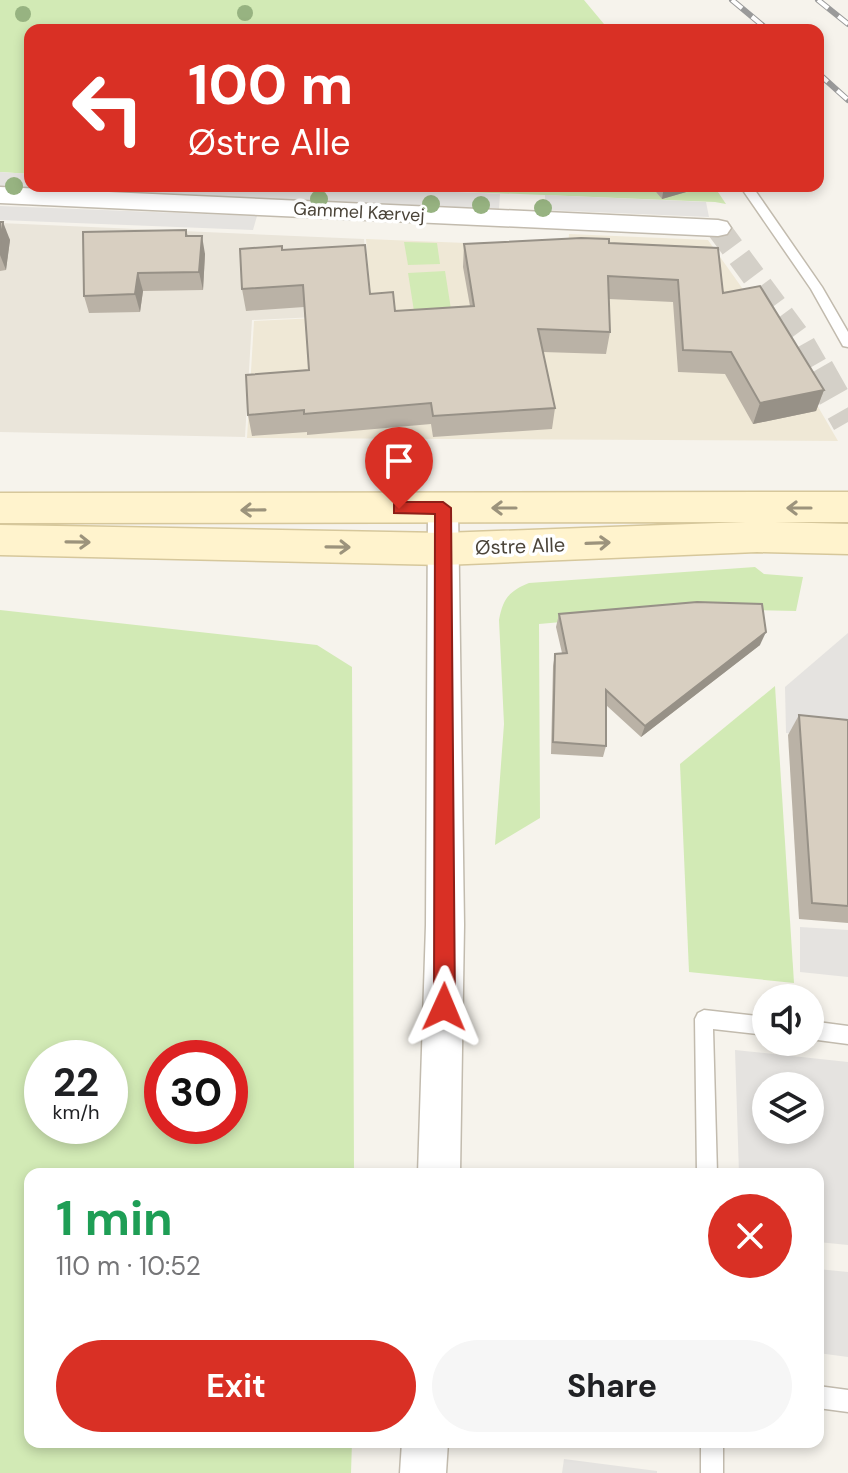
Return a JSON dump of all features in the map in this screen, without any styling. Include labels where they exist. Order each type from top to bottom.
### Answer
[{"type":"street","name":"Gammel Kærvej","points":[[0,195],[718,228]]},
{"type":"street","name":"Østre Alle","points":[[0,540],[443,549],[753,522],[848,507]]},
{"type":"street","name":"Østre Alle","points":[[0,508],[443,508],[753,522],[848,539]]},
{"type":"street","points":[[439,1168],[445,940],[443,508]]},
{"type":"street","points":[[423,1473],[425,1448]]},
{"type":"lane","points":[[750,192],[816,287],[848,343]]},
{"type":"lane","points":[[707,1168],[704,1019],[752,1024]]},
{"type":"lane","points":[[824,1032],[848,1035]]},
{"type":"lane","points":[[824,1398],[848,1401]]},
{"type":"lane","points":[[712,1448],[712,1473]]},
{"type":"shaded area","points":[[0,172],[24,174],[24,188],[0,187]]},
{"type":"shaded area","points":[[113,192],[455,192],[500,194],[499,209]]},
{"type":"shaded area","points":[[545,195],[706,202],[709,217],[545,210]]},
{"type":"shaded area","points":[[0,206],[257,216],[253,230],[0,220]]},
{"type":"shaded area","points":[[0,223],[364,239],[370,304],[337,316],[252,320],[245,437],[0,432]]},
{"type":"shaded area","points":[[569,234],[708,240],[779,340],[838,441],[247,438],[254,321],[337,317],[371,304],[366,239],[568,247]]},
{"type":"shaded area","points":[[848,633],[848,739],[786,733],[785,687]]},
{"type":"shaded area","points":[[800,927],[848,930],[848,977],[800,972]]},
{"type":"shaded area","points":[[735,1050],[752,1052],[752,1056],[792,1056],[848,1062],[848,1245],[824,1243],[824,1168],[739,1168]]},
{"type":"shaded area","points":[[824,1270],[848,1272],[848,1357],[824,1354]]},
{"type":"shaded area","points":[[564,1459],[657,1471],[657,1473],[562,1473]]},
{"type":"green space","points":[[0,0],[584,0],[604,24],[24,24],[24,174],[0,172]]},
{"type":"green space","points":[[468,192],[718,192],[726,204]]},
{"type":"green space","points":[[404,242],[437,243],[440,264],[408,265]]},
{"type":"green space","points":[[445,271],[453,322],[416,324],[408,273]]},
{"type":"green space","points":[[755,567],[764,574],[803,577],[796,611],[708,609],[539,624],[540,818],[495,845],[504,724],[499,620],[508,597],[529,583]]},
{"type":"green space","points":[[0,610],[317,645],[352,667],[354,1168],[24,1168],[24,1448],[352,1448],[351,1473],[0,1473]]},
{"type":"green space","points":[[775,686],[794,983],[689,972],[680,764]]},
{"type":"building","points":[[186,230],[186,236],[202,236],[199,272],[138,273],[135,294],[84,296],[83,232]]},
{"type":"building","points":[[609,239],[609,243],[718,248],[723,293],[760,286],[824,390],[760,403],[731,352],[683,350],[678,280],[608,276],[610,332],[538,329],[555,408],[433,416],[431,403],[304,414],[304,410],[248,415],[246,375],[309,370],[303,285],[242,289],[240,249],[365,245],[370,294],[393,292],[395,311],[474,306],[464,244]]},
{"type":"building","points":[[697,602],[762,604],[766,632],[645,726],[606,690],[606,746],[553,742],[555,654],[567,653],[559,614]]},
{"type":"building","points":[[799,715],[848,720],[848,906],[812,903]]},
{"type":"tunnel","points":[[718,228],[803,343],[819,371]]},
{"type":"tunnel","points":[[818,369],[848,422]]},
{"type":"railway","points":[[732,0],[761,24]]},
{"type":"railway","points":[[818,0],[848,24]]},
{"type":"railway","points":[[824,78],[848,100]]},
{"type":"route","points":[[399,509],[443,508],[444,1007]]}]
